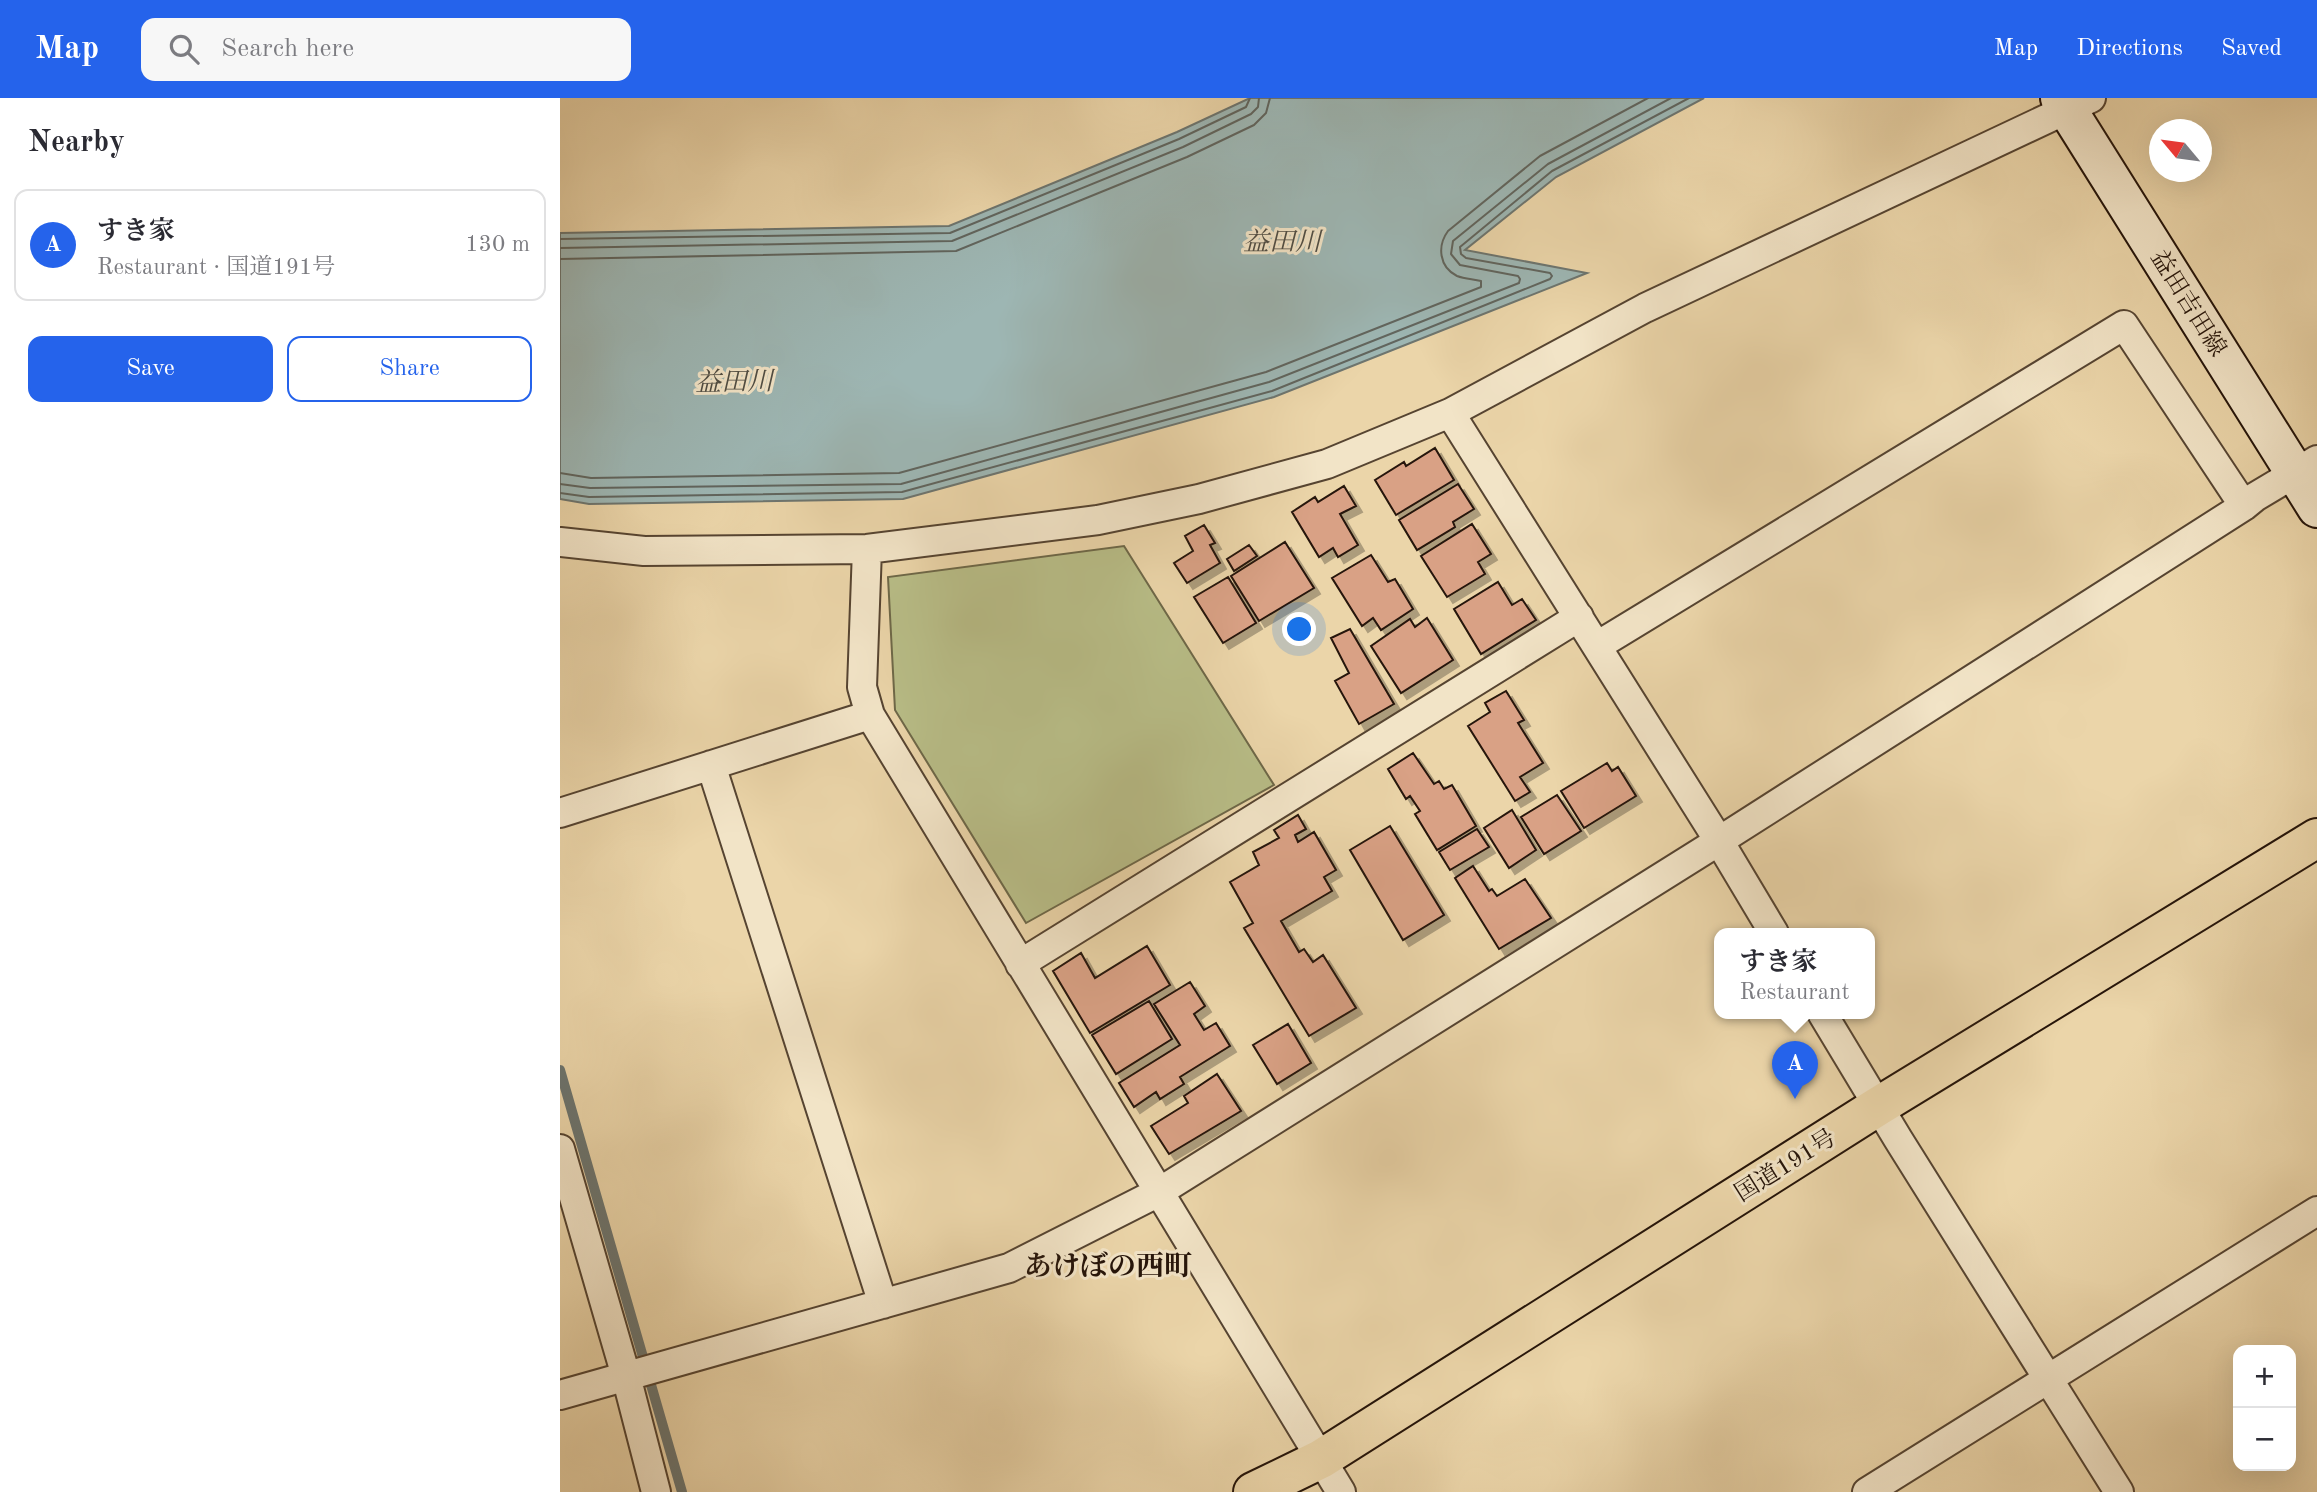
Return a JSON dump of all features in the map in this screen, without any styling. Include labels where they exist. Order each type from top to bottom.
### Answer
[{"type":"highway","name":"国道191号","points":[[1253,1492],[1321,1459],[1877,1107],[2317,838]]},
{"type":"main road","name":"益田吉田線","points":[[2073,102],[2306,467],[2317,508]]},
{"type":"street","points":[[560,542],[644,551],[867,549],[1098,520],[1199,499],[1326,464],[1450,413],[1645,308],[2073,102]]},
{"type":"street","points":[[1597,646],[2124,325],[2244,506]]},
{"type":"street","points":[[1450,413],[1771,928]]},
{"type":"street","points":[[560,1395],[1009,1268],[1158,1192],[1719,841],[2255,497],[2306,467]]},
{"type":"street","points":[[867,549],[862,687],[870,715],[1341,1492]]},
{"type":"street","points":[[1020,964],[1579,617]]},
{"type":"street","points":[[560,813],[870,715]]},
{"type":"street","points":[[711,765],[883,1304]]},
{"type":"street","points":[[1826,1019],[1877,1107],[2119,1492]]},
{"type":"street","points":[[560,1149],[626,1376],[656,1492]]},
{"type":"street","points":[[1867,1492],[2317,1212]]},
{"type":"green space","points":[[1124,546],[1274,785],[1026,923],[895,710],[888,577]]},
{"type":"water","name":"益田川","points":[[1250,98],[1704,98],[1556,177],[1465,250],[1587,273],[1274,397],[903,499],[589,504],[560,499],[560,233],[949,226],[1177,132]]},
{"type":"building","points":[[1435,448],[1454,480],[1396,515],[1375,480],[1404,462],[1406,466]]},
{"type":"building","points":[[1458,484],[1474,509],[1453,522],[1455,527],[1417,550],[1399,520]]},
{"type":"building","points":[[1344,486],[1356,506],[1340,514],[1358,545],[1338,557],[1333,548],[1319,557],[1292,512],[1315,497],[1318,502]]},
{"type":"building","points":[[1472,524],[1491,554],[1478,562],[1485,574],[1447,597],[1421,556]]},
{"type":"building","points":[[1204,525],[1215,543],[1210,545],[1220,563],[1187,583],[1174,563],[1193,551],[1185,536]]},
{"type":"building","points":[[1285,542],[1314,588],[1259,621],[1231,576]]},
{"type":"building","points":[[1249,545],[1257,556],[1234,571],[1227,559]]},
{"type":"building","points":[[1371,555],[1388,582],[1395,579],[1413,609],[1381,630],[1373,618],[1362,626],[1332,578]]},
{"type":"building","points":[[1228,577],[1256,623],[1223,643],[1194,597]]},
{"type":"building","points":[[1498,582],[1512,605],[1522,599],[1536,620],[1481,654],[1454,609]]},
{"type":"building","points":[[1427,618],[1453,660],[1401,693],[1371,646],[1410,619],[1415,627]]},
{"type":"building","points":[[1350,629],[1394,704],[1359,724],[1335,681],[1349,673],[1331,638]]},
{"type":"building","points":[[1506,691],[1524,720],[1518,723],[1543,763],[1520,777],[1530,792],[1515,801],[1468,726],[1490,712],[1485,703]]},
{"type":"building","points":[[1413,753],[1434,784],[1439,781],[1444,789],[1452,785],[1476,826],[1437,850],[1415,814],[1420,811],[1410,796],[1406,799],[1388,769]]},
{"type":"building","points":[[1607,763],[1612,771],[1618,767],[1636,796],[1584,828],[1561,791]]},
{"type":"building","points":[[1557,795],[1581,831],[1544,854],[1521,817]]},
{"type":"building","points":[[1512,810],[1536,850],[1509,868],[1484,828]]},
{"type":"building","points":[[1298,815],[1306,829],[1295,835],[1298,842],[1314,832],[1336,870],[1324,877],[1332,891],[1281,921],[1299,952],[1304,949],[1313,962],[1323,955],[1356,1008],[1309,1036],[1244,928],[1253,923],[1230,882],[1259,865],[1253,852],[1279,838],[1274,830]]},
{"type":"building","points":[[1390,826],[1444,915],[1403,940],[1350,850]]},
{"type":"building","points":[[1477,829],[1489,847],[1450,870],[1439,852]]},
{"type":"building","points":[[1473,866],[1489,891],[1492,889],[1497,896],[1525,879],[1551,918],[1499,949],[1455,878]]},
{"type":"building","points":[[1147,946],[1170,985],[1090,1033],[1053,971],[1081,953],[1095,978]]},
{"type":"building","points":[[1190,982],[1205,1006],[1194,1014],[1204,1030],[1216,1023],[1230,1046],[1180,1077],[1184,1084],[1160,1099],[1156,1092],[1134,1107],[1119,1083],[1180,1045],[1154,1004]]},
{"type":"building","points":[[1149,1001],[1172,1039],[1116,1074],[1092,1035]]},
{"type":"building","points":[[1288,1024],[1311,1063],[1277,1084],[1253,1045]]},
{"type":"building","points":[[1217,1074],[1241,1111],[1169,1154],[1151,1126],[1188,1103],[1184,1096]]},
{"type":"waterway","points":[[560,1070],[682,1492]]},
{"type":"place","name":"すき家","points":[[1795,1099]]},
{"type":"district","name":"あけぼの西町","points":[[1108,1265]]}]
